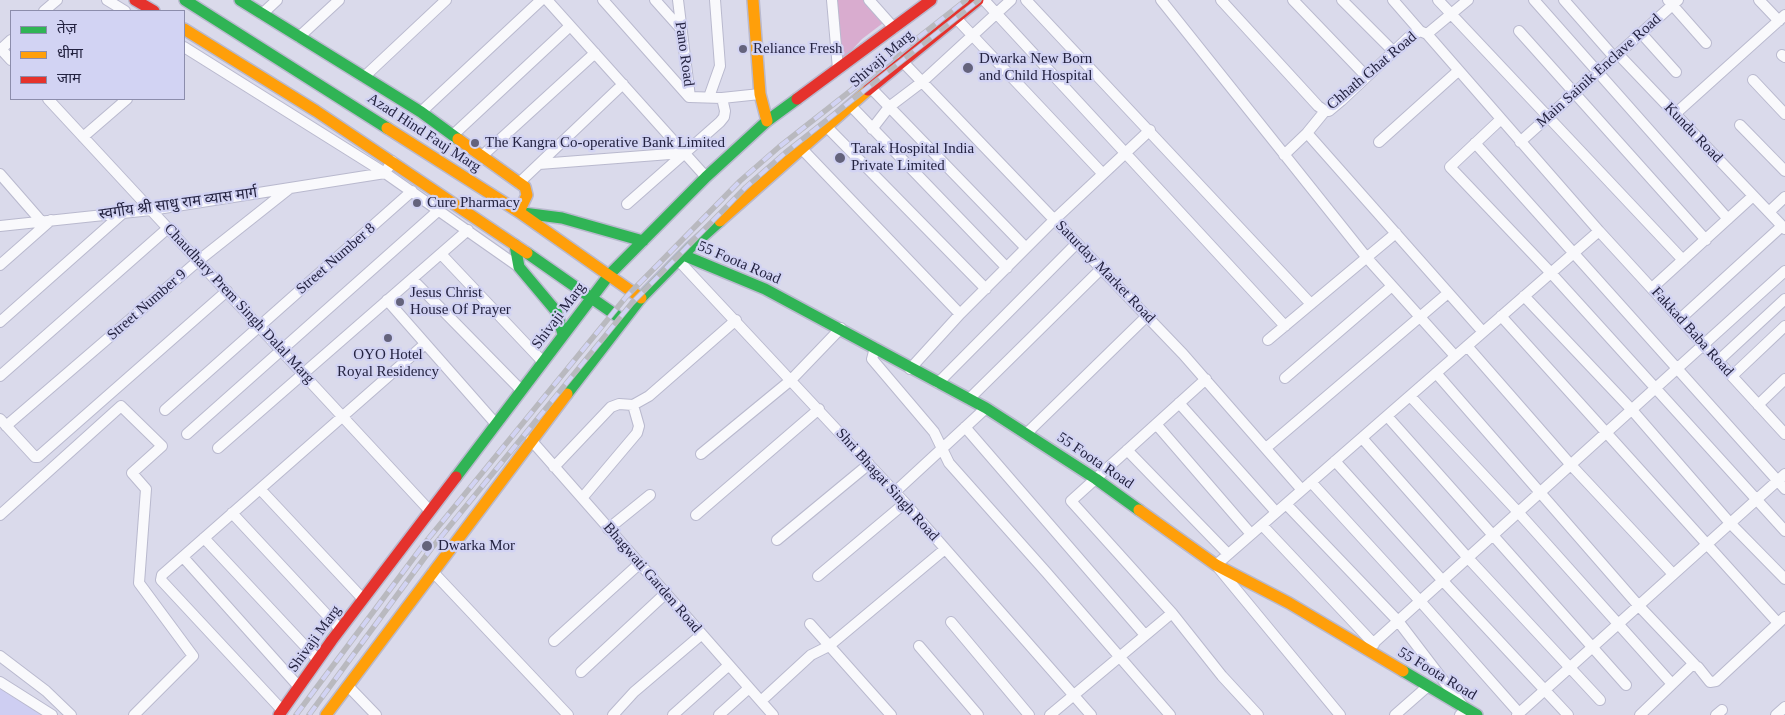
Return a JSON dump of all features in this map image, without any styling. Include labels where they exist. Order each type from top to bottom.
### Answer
[{"type":"main road","points":[[135,0],[152,10]]},
{"type":"main road","name":"Azad Hind Fauj Marg","points":[[185,0],[519,212],[641,298]]},
{"type":"main road","points":[[240,0],[421,112],[525,187],[527,195],[519,212],[562,218],[643,241]]},
{"type":"main road","points":[[753,0],[760,94],[767,121]]},
{"type":"main road","name":"Shivaji Marg","points":[[326,715],[531,440],[641,298],[680,258],[802,149],[902,61],[978,0]]},
{"type":"main road","name":"Shivaji Marg","points":[[280,713],[340,629],[590,298],[609,276],[706,177],[767,121],[894,28],[923,2]]},
{"type":"main road","points":[[185,30],[392,161],[623,320]]},
{"type":"main road","points":[[515,244],[519,267],[556,312],[564,334]]},
{"type":"main road","name":"55 Foota Road","points":[[680,258],[765,289],[841,328],[910,369],[986,408],[1096,478],[1216,565],[1370,646],[1463,712],[1477,715]]},
{"type":"street","points":[[45,10],[57,0]]},
{"type":"street","points":[[107,0],[123,10]]},
{"type":"street","points":[[262,14],[277,0]]},
{"type":"street","points":[[299,36],[339,0]]},
{"type":"street","points":[[364,77],[446,0]]},
{"type":"street","points":[[421,112],[541,0]]},
{"type":"street","points":[[547,0],[706,177]]},
{"type":"street","points":[[603,0],[690,97]]},
{"type":"street","points":[[655,0],[680,28]]},
{"type":"street","name":"Pano Road","points":[[678,0],[690,97],[722,98],[760,94]]},
{"type":"street","points":[[709,97],[720,66],[716,0]]},
{"type":"street","points":[[832,0],[838,69]]},
{"type":"street","points":[[869,0],[894,28]]},
{"type":"street","points":[[984,0],[1285,326]]},
{"type":"street","points":[[872,129],[890,107],[922,82],[1010,0]]},
{"type":"street","points":[[1026,0],[1150,130],[1311,304]]},
{"type":"street","points":[[1161,0],[1367,258],[1455,356]]},
{"type":"street","points":[[1221,0],[1318,106],[1325,111]]},
{"type":"street","points":[[1293,0],[1366,76]]},
{"type":"street","points":[[1342,0],[1393,52]]},
{"type":"street","name":"Fakkad Baba Road","points":[[1393,0],[1599,231],[1784,431]]},
{"type":"street","points":[[1438,0],[1683,260]]},
{"type":"street","name":"Chhath Ghat Road","points":[[1284,155],[1308,132],[1325,111],[1333,108],[1410,37],[1424,33],[1468,0]]},
{"type":"street","points":[[1534,0],[1596,73],[1728,219]]},
{"type":"street","name":"Kundu Road","points":[[1564,0],[1783,227]]},
{"type":"street","points":[[1675,114],[1782,18],[1759,0]]},
{"type":"street","points":[[1673,2],[1706,43]]},
{"type":"street","name":"Main Sainik Enclave Road","points":[[1520,142],[1673,2]]},
{"type":"street","points":[[955,17],[1104,174]]},
{"type":"street","points":[[453,135],[570,26]]},
{"type":"street","points":[[1519,31],[1706,240]]},
{"type":"street","points":[[1640,33],[1676,72]]},
{"type":"street","points":[[10,41],[0,49],[10,59]]},
{"type":"street","points":[[185,49],[385,173],[519,267]]},
{"type":"street","points":[[482,156],[594,53]]},
{"type":"street","name":"Saturday Market Road","points":[[902,61],[1102,268],[1206,379],[1302,490]]},
{"type":"street","points":[[1379,142],[1458,71]]},
{"type":"street","points":[[1753,80],[1785,114]]},
{"type":"street","points":[[519,183],[623,84]]},
{"type":"street","points":[[871,88],[1026,248]]},
{"type":"street","points":[[627,204],[724,117],[722,98]]},
{"type":"street","name":"Chaudhary Prem Singh Dalal Marg","points":[[49,100],[430,511]]},
{"type":"street","points":[[83,137],[126,100]]},
{"type":"street","points":[[851,106],[1007,268]]},
{"type":"street","points":[[1500,120],[1450,167],[1551,273],[1785,531]]},
{"type":"street","points":[[1740,125],[1785,171]]},
{"type":"street","points":[[827,127],[986,289]]},
{"type":"street","points":[[910,369],[960,314],[1055,219],[1150,130]]},
{"type":"street","points":[[1308,132],[1483,332]]},
{"type":"street","points":[[1475,143],[1678,368],[1781,477],[1785,489]]},
{"type":"street","points":[[802,149],[960,314]]},
{"type":"street","points":[[539,164],[683,153]]},
{"type":"street","points":[[385,173],[392,161]]},
{"type":"street","name":"स्वर्गीय श्री साधु राम व्यास मार्ग","points":[[0,226],[152,210],[385,173]]},
{"type":"street","points":[[0,174],[46,221],[0,265]]},
{"type":"street","name":"Street Number 9","points":[[3,422],[198,261],[291,188]]},
{"type":"street","name":"Street Number 8","points":[[165,410],[412,191]]},
{"type":"street","points":[[1652,288],[1753,196]]},
{"type":"street","points":[[1769,212],[1785,198]]},
{"type":"street","points":[[187,434],[439,210]]},
{"type":"street","points":[[0,322],[123,213]]},
{"type":"street","points":[[1680,319],[1783,227]]},
{"type":"street","points":[[0,376],[168,228]]},
{"type":"street","points":[[218,448],[302,372],[468,230]]},
{"type":"street","points":[[1340,715],[1216,565],[1599,231]]},
{"type":"street","points":[[1268,340],[1396,233]]},
{"type":"street","points":[[938,383],[1077,243]]},
{"type":"street","points":[[440,254],[543,362]]},
{"type":"street","name":"Shri Bhagat Singh Road","points":[[680,258],[905,503],[1091,715]]},
{"type":"street","points":[[969,399],[1102,268]]},
{"type":"street","points":[[1262,525],[1370,646],[1785,271]]},
{"type":"street","points":[[412,278],[521,390]]},
{"type":"street","points":[[1285,378],[1392,286]]},
{"type":"street","points":[[3,422],[35,457],[38,457],[227,291]]},
{"type":"street","points":[[1266,448],[1448,293]]},
{"type":"street","points":[[1524,296],[1632,410],[1730,523],[1785,579]]},
{"type":"street","points":[[1718,360],[1785,299]]},
{"type":"street","points":[[386,300],[496,424]]},
{"type":"street","points":[[1026,434],[1147,316]]},
{"type":"street","points":[[1436,373],[1638,605],[1710,682],[1716,681],[1782,620],[1605,434],[1501,316]]},
{"type":"street","points":[[554,467],[611,407],[619,404],[633,405],[649,396],[736,320]]},
{"type":"street","points":[[1732,376],[1785,326]]},
{"type":"street","points":[[701,454],[791,380],[841,328]]},
{"type":"street","points":[[280,713],[161,580],[162,574],[425,344]]},
{"type":"street","points":[[1467,346],[1571,465],[1672,574]]},
{"type":"street","points":[[875,348],[872,359],[934,432],[949,463],[1170,715]]},
{"type":"street","points":[[1206,379],[1071,501],[1172,613],[1222,676],[1258,715]]},
{"type":"street","points":[[1758,405],[1785,379]]},
{"type":"street","points":[[1410,396],[1518,512],[1672,684]]},
{"type":"street","points":[[1179,403],[1276,512]]},
{"type":"street","points":[[583,497],[637,433],[639,426],[633,405]]},
{"type":"street","points":[[0,515],[121,406],[162,446],[132,473],[146,489],[139,583],[193,656],[134,715]]},
{"type":"street","points":[[895,492],[986,408]]},
{"type":"street","points":[[696,514],[819,409]]},
{"type":"street","points":[[1387,416],[1626,685]]},
{"type":"street","points":[[1156,424],[1251,534]]},
{"type":"street","points":[[965,427],[1145,635]]},
{"type":"street","points":[[1362,438],[1468,558],[1568,668],[1600,700]]},
{"type":"street","name":"Bhagwati Garden Road","points":[[531,440],[773,715]]},
{"type":"street","points":[[1127,450],[1228,554]]},
{"type":"street","points":[[1336,460],[1442,581],[1568,715]]},
{"type":"street","points":[[777,540],[869,464]]},
{"type":"street","points":[[1311,482],[1420,601],[1518,714],[1781,477]]},
{"type":"street","points":[[260,489],[363,599]]},
{"type":"street","points":[[608,529],[650,495]]},
{"type":"street","points":[[818,576],[905,503]]},
{"type":"street","points":[[1286,504],[1398,621],[1463,712]]},
{"type":"street","points":[[232,513],[340,629]]},
{"type":"street","points":[[204,538],[318,660]]},
{"type":"street","points":[[761,701],[811,655],[829,646],[945,549]]},
{"type":"street","points":[[183,556],[299,687]]},
{"type":"street","points":[[554,641],[639,564]]},
{"type":"street","points":[[433,572],[568,715]]},
{"type":"street","points":[[580,672],[665,594]]},
{"type":"street","points":[[1050,715],[1072,694],[1172,613]]},
{"type":"street","points":[[952,622],[1029,715]]},
{"type":"street","points":[[810,624],[886,713]]},
{"type":"street","points":[[612,715],[634,692],[701,635]]},
{"type":"street","points":[[919,646],[978,715]]},
{"type":"street","points":[[0,656],[46,691],[71,715]]},
{"type":"street","points":[[673,715],[729,665]]},
{"type":"street","points":[[1640,715],[1689,667],[1695,665]]},
{"type":"street","points":[[0,682],[52,715]]},
{"type":"street","points":[[348,686],[376,715]]},
{"type":"street","points":[[1396,715],[1428,686]]},
{"type":"street","points":[[719,715],[749,688]]},
{"type":"street","points":[[1776,715],[1785,706]]},
{"type":"shaded area","points":[[834,0],[863,0],[883,23],[862,39],[841,62]]},
{"type":"shaded area","points":[[0,685],[46,715],[0,715]]},
{"type":"railway","points":[[296,715],[424,544],[626,297],[740,181],[779,147],[966,0]]},
{"type":"railway","points":[[309,715],[431,549],[632,303],[746,187],[785,153],[979,0]]},
{"type":"traffic: fast","points":[[185,0],[387,128]]},
{"type":"traffic: fast","points":[[240,0],[421,112],[458,139]]},
{"type":"traffic: fast","points":[[456,477],[609,275],[706,177],[767,121],[797,99]]},
{"type":"traffic: fast","points":[[523,213],[562,218],[643,241]]},
{"type":"traffic: fast","points":[[567,394],[641,298],[691,247],[720,221]]},
{"type":"traffic: fast","points":[[515,245],[519,267],[556,311],[563,334]]},
{"type":"traffic: fast","points":[[527,253],[623,320]]},
{"type":"traffic: fast","points":[[683,255],[765,289],[986,408],[1096,479],[1139,510]]},
{"type":"traffic: fast","points":[[1403,671],[1477,715]]},
{"type":"traffic: slow","points":[[753,0],[760,94],[767,121]]},
{"type":"traffic: slow","points":[[185,30],[316,111],[527,253]]},
{"type":"traffic: slow","points":[[720,221],[868,90]]},
{"type":"traffic: slow","points":[[387,128],[519,212],[641,298]]},
{"type":"traffic: slow","points":[[458,139],[525,187],[527,195],[519,212]]},
{"type":"traffic: slow","points":[[326,715],[567,394]]},
{"type":"traffic: slow","points":[[1139,510],[1216,565],[1289,603],[1403,671]]},
{"type":"traffic: jam","points":[[135,0],[152,10]]},
{"type":"traffic: jam","points":[[797,99],[931,0]]},
{"type":"traffic: jam","points":[[868,90],[978,0]]},
{"type":"traffic: jam","points":[[279,715],[332,640],[456,477]]},
{"type":"place","name":"Reliance Fresh","points":[[743,49]]},
{"type":"place","name":"Dwarka New Born and Child Hospital","points":[[968,68]]},
{"type":"place","name":"The Kangra Co-operative Bank Limited","points":[[475,143]]},
{"type":"place","name":"Tarak Hospital India Private Limited","points":[[840,158]]},
{"type":"place","name":"Cure Pharmacy","points":[[417,203]]},
{"type":"place","name":"Jesus Christ House Of Prayer","points":[[400,302]]},
{"type":"place","name":"OYO Hotel Royal Residency","points":[[388,338]]},
{"type":"place","name":"Dwarka Mor","points":[[427,546]]}]
